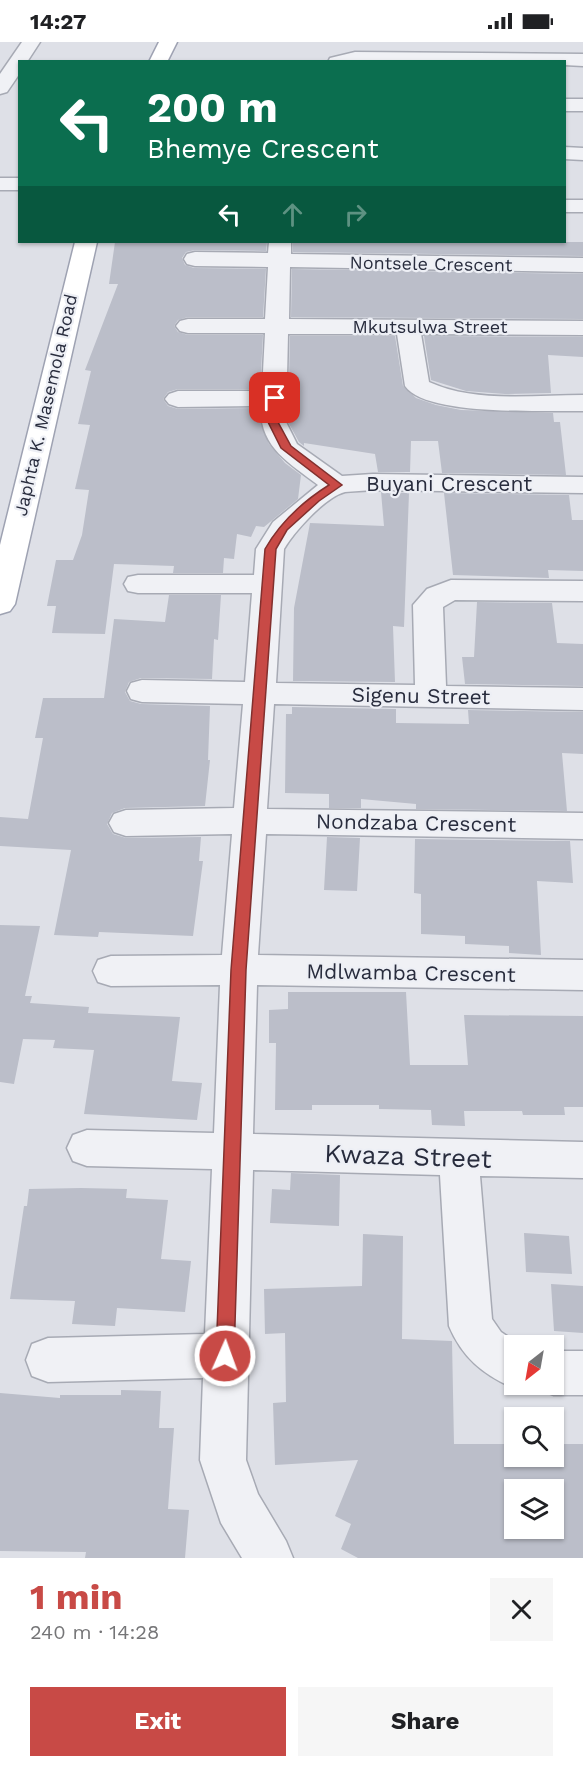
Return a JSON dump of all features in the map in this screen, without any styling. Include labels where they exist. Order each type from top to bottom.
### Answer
[{"type":"main road","points":[[159,60],[168,42]]},
{"type":"main road","name":"Japhta K. Masemola Road","points":[[0,604],[86,243]]},
{"type":"street","points":[[0,88],[9,63],[31,42]]},
{"type":"street","points":[[344,42],[352,50],[346,59]]},
{"type":"street","points":[[346,59],[583,60]]},
{"type":"street","points":[[566,105],[583,105]]},
{"type":"street","points":[[566,153],[583,153]]},
{"type":"street","points":[[0,183],[18,184]]},
{"type":"street","points":[[566,206],[583,206]]},
{"type":"street","points":[[279,252],[273,422],[286,448],[336,485]]},
{"type":"street","name":"Nontsele Crescent","points":[[195,259],[279,252],[583,265]]},
{"type":"street","points":[[188,326],[277,326]]},
{"type":"street","name":"Mkutsulwa Street","points":[[277,326],[583,328]]},
{"type":"street","points":[[408,327],[417,386],[428,393],[462,401],[583,403]]},
{"type":"street","points":[[178,399],[275,398]]},
{"type":"street","name":"Buyani Crescent","points":[[270,1558],[238,1506],[223,1460],[239,970],[270,549],[283,528],[315,499],[336,485],[373,482],[583,485]]},
{"type":"street","points":[[138,584],[267,584]]},
{"type":"street","points":[[431,696],[428,605],[437,596],[451,590],[583,591]]},
{"type":"street","points":[[142,692],[259,693]]},
{"type":"street","name":"Sigenu Street","points":[[259,693],[583,699]]},
{"type":"street","points":[[126,823],[249,821]]},
{"type":"street","name":"Nondzaba Crescent","points":[[249,821],[583,826]]},
{"type":"street","points":[[111,971],[239,970]]},
{"type":"street","name":"Mdlwamba Crescent","points":[[239,970],[583,975]]},
{"type":"street","points":[[87,1148],[233,1150]]},
{"type":"street","name":"Kwaza Street","points":[[233,1150],[459,1159],[583,1160]]},
{"type":"street","points":[[459,1159],[471,1326],[486,1347],[504,1359]]},
{"type":"street","points":[[48,1360],[225,1356]]},
{"type":"street","points":[[564,1373],[583,1373]]},
{"type":"building","points":[[583,242],[583,256],[293,252],[293,243]]},
{"type":"building","points":[[115,243],[267,243],[266,251],[195,250],[186,252],[182,258],[185,265],[194,268],[266,269],[263,317],[188,317],[178,320],[174,326],[178,332],[188,335],[263,335],[260,389],[178,389],[168,392],[163,399],[168,406],[178,409],[259,408],[260,421],[269,444],[285,463],[301,475],[298,499],[264,527],[256,526],[251,537],[237,534],[234,559],[224,558],[223,573],[173,573],[174,566],[114,564],[105,634],[52,633],[56,606],[47,606],[56,560],[73,560],[82,535],[89,490],[75,489],[90,425],[78,424],[91,371],[85,370],[118,284],[109,284]]},
{"type":"building","points":[[292,269],[583,274],[583,319],[291,317]]},
{"type":"building","points":[[290,336],[395,336],[403,386],[416,398],[461,410],[553,413],[554,422],[560,422],[566,475],[442,473],[438,441],[411,441],[410,472],[378,472],[375,454],[304,443],[304,446],[299,442],[288,422]]},
{"type":"building","points":[[424,336],[583,337],[583,357],[548,355],[551,393],[505,394],[466,391],[431,380]]},
{"type":"building","points":[[381,492],[409,493],[404,627],[393,626],[395,682],[293,681],[294,608],[310,523],[384,526]]},
{"type":"building","points":[[444,493],[569,495],[572,520],[583,520],[583,571],[548,570],[549,578],[453,575]]},
{"type":"building","points":[[169,595],[221,595],[218,640],[214,639],[212,679],[141,678],[129,682],[125,692],[130,701],[141,704],[210,706],[208,760],[210,760],[205,806],[125,808],[112,813],[107,824],[113,834],[126,838],[201,837],[199,861],[203,861],[193,936],[99,932],[98,937],[54,935],[71,850],[0,846],[0,817],[28,819],[43,738],[35,738],[43,698],[104,698],[114,619],[165,622]]},
{"type":"building","points":[[477,602],[552,603],[557,643],[583,644],[583,686],[465,684],[462,657],[474,657]]},
{"type":"building","points":[[292,707],[396,709],[396,723],[469,724],[468,710],[583,712],[583,754],[562,753],[567,811],[416,809],[416,804],[361,799],[361,808],[329,808],[329,794],[285,793],[286,714],[292,714]]},
{"type":"building","points":[[327,837],[360,838],[357,891],[324,890]]},
{"type":"building","points":[[415,839],[570,841],[573,883],[537,881],[541,955],[509,953],[509,946],[465,944],[465,936],[421,934],[421,894],[414,893]]},
{"type":"building","points":[[0,925],[40,926],[25,996],[32,996],[30,1003],[89,1007],[88,1013],[180,1017],[172,1081],[202,1083],[197,1120],[84,1114],[94,1050],[53,1048],[55,1040],[23,1039],[14,1084],[0,1082]]},
{"type":"building","points":[[288,992],[406,992],[410,1065],[468,1065],[464,1015],[583,1016],[583,1107],[564,1107],[565,1115],[523,1115],[522,1111],[464,1111],[465,1126],[432,1125],[431,1110],[379,1109],[379,1105],[312,1105],[312,1110],[275,1110],[276,1043],[269,1043],[269,1010],[288,1009]]},
{"type":"building","points":[[291,1173],[340,1175],[339,1226],[270,1223],[272,1189],[290,1190]]},
{"type":"building","points":[[29,1189],[127,1189],[126,1198],[168,1200],[161,1259],[191,1261],[185,1312],[117,1308],[115,1326],[72,1324],[75,1301],[10,1299],[24,1206],[27,1206]]},
{"type":"building","points":[[524,1233],[569,1236],[572,1274],[526,1272]]},
{"type":"building","points":[[363,1234],[403,1236],[402,1339],[452,1341],[454,1444],[504,1444],[504,1467],[564,1467],[564,1444],[583,1444],[583,1558],[358,1558],[341,1549],[351,1524],[335,1516],[358,1460],[275,1465],[273,1403],[286,1402],[285,1333],[265,1334],[264,1289],[362,1286]]},
{"type":"building","points":[[551,1284],[583,1286],[583,1333],[554,1331]]},
{"type":"building","points":[[121,1390],[161,1391],[159,1428],[174,1428],[168,1509],[189,1510],[185,1558],[85,1558],[86,1552],[0,1551],[0,1393],[60,1398],[60,1395],[121,1395]]},
{"type":"route","points":[[225,1356],[239,970],[270,549],[283,528],[315,499],[336,485],[286,448],[273,422],[275,398]]}]
